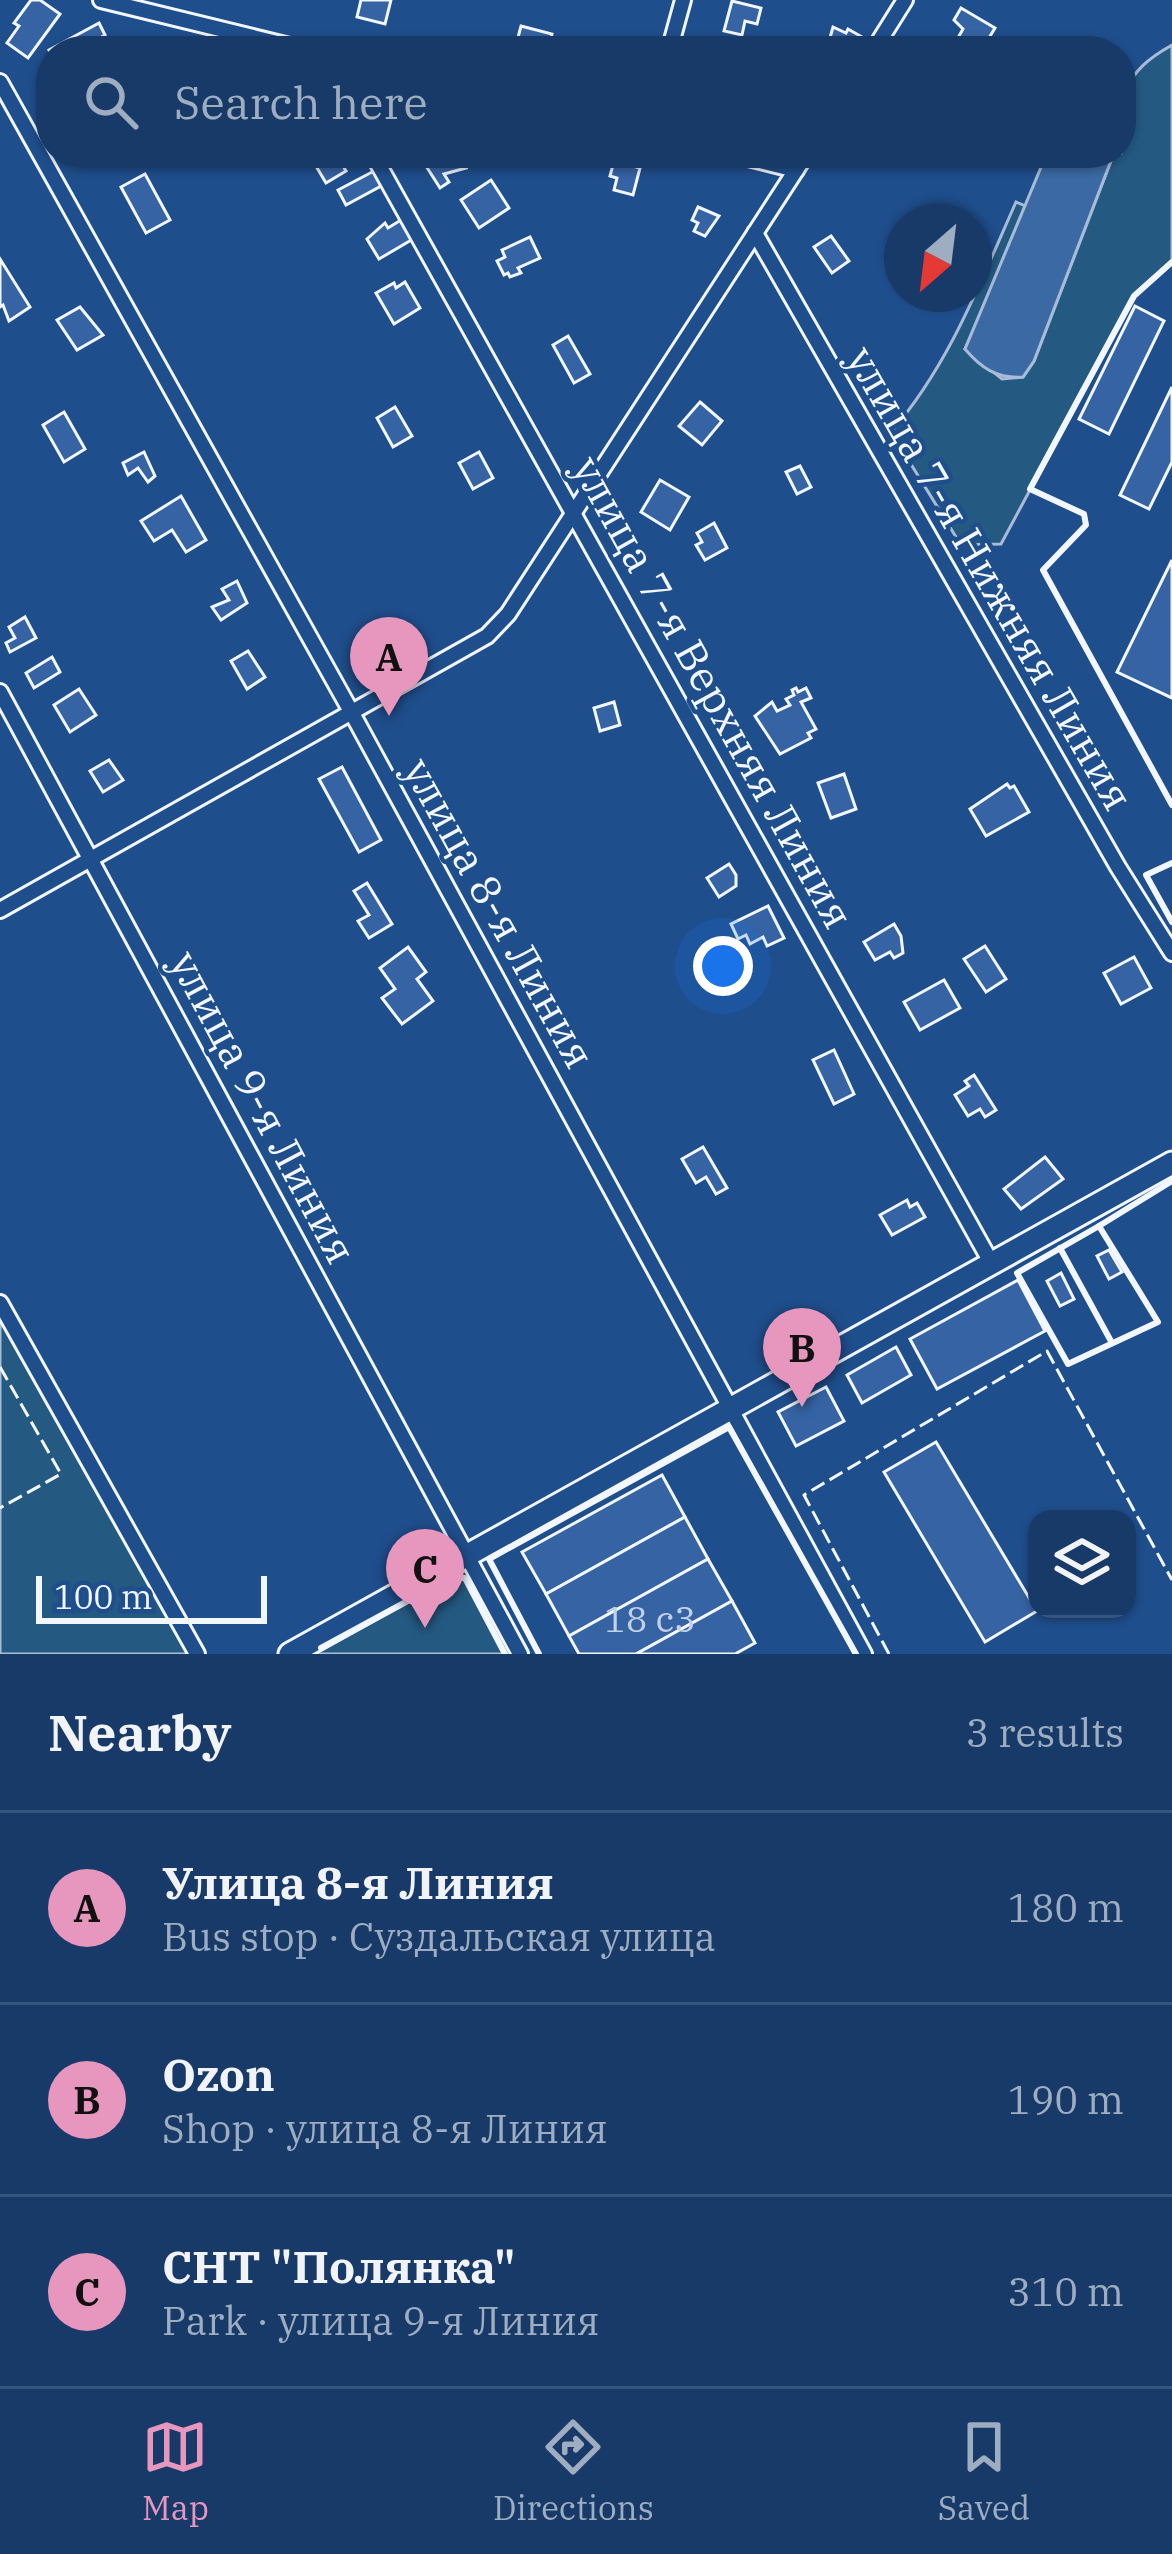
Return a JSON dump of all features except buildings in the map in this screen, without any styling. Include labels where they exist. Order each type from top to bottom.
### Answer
[{"type":"street","points":[[101,0],[249,36]]},
{"type":"street","points":[[673,36],[683,0]]},
{"type":"street","points":[[882,36],[905,0]]},
{"type":"street","name":"улица 8-я Линия","points":[[0,82],[36,147]]},
{"type":"street","name":"улица 8-я Линия","points":[[48,168],[353,715],[864,1654]]},
{"type":"street","name":"улица 7-я Верхняя Линия","points":[[380,168],[992,1264]]},
{"type":"street","points":[[0,910],[487,636],[508,614],[796,170],[788,168]]},
{"type":"street","name":"улица 7-я Нижняя Линия","points":[[755,233],[1122,874],[1172,953]]},
{"type":"street","name":"улица 9-я Линия","points":[[0,692],[520,1654]]},
{"type":"street","points":[[290,1654],[1172,1163]]},
{"type":"street","points":[[0,1303],[197,1654]]},
{"type":"shaded area","points":[[1172,45],[1172,262],[1134,296],[1001,544],[961,545],[891,432],[930,379],[966,312],[981,312],[965,349],[1002,379],[1023,377],[1034,361],[1108,168],[1136,168],[1136,73]]},
{"type":"shaded area","points":[[1041,168],[1108,168],[1034,361],[1023,377],[984,367],[965,349],[980,312],[992,312],[992,284]]},
{"type":"shaded area","points":[[1016,202],[1028,207],[992,288],[992,257]]},
{"type":"shaded area","points":[[0,1312],[194,1654],[0,1654]]},
{"type":"shaded area","points":[[450,1578],[465,1578],[505,1654],[311,1654]]},
{"type":"fence","points":[[889,1654],[804,1495],[1047,1351],[1172,1580]]},
{"type":"fence","points":[[0,1367],[61,1474],[0,1508]]},
{"type":"wall","points":[[1172,262],[1134,296],[1030,489],[1084,514],[1086,525],[1043,570],[1172,805]]},
{"type":"wall","points":[[1172,863],[1146,875],[1172,922]]},
{"type":"wall","points":[[1099,1226],[1172,1181]]},
{"type":"wall","points":[[1099,1226],[1158,1322],[1068,1364],[1017,1273],[1099,1226]]},
{"type":"wall","points":[[1060,1248],[1112,1343]]},
{"type":"wall","points":[[539,1654],[489,1559],[729,1427],[856,1654]]},
{"type":"wall","points":[[321,1648],[450,1578],[465,1578],[505,1654]]},
{"type":"place","name":"Улица 8-я Линия","points":[[389,716]]},
{"type":"place","name":"Ozon","points":[[802,1407]]},
{"type":"place","name":"СНТ \"Полянка\"","points":[[425,1628]]}]
